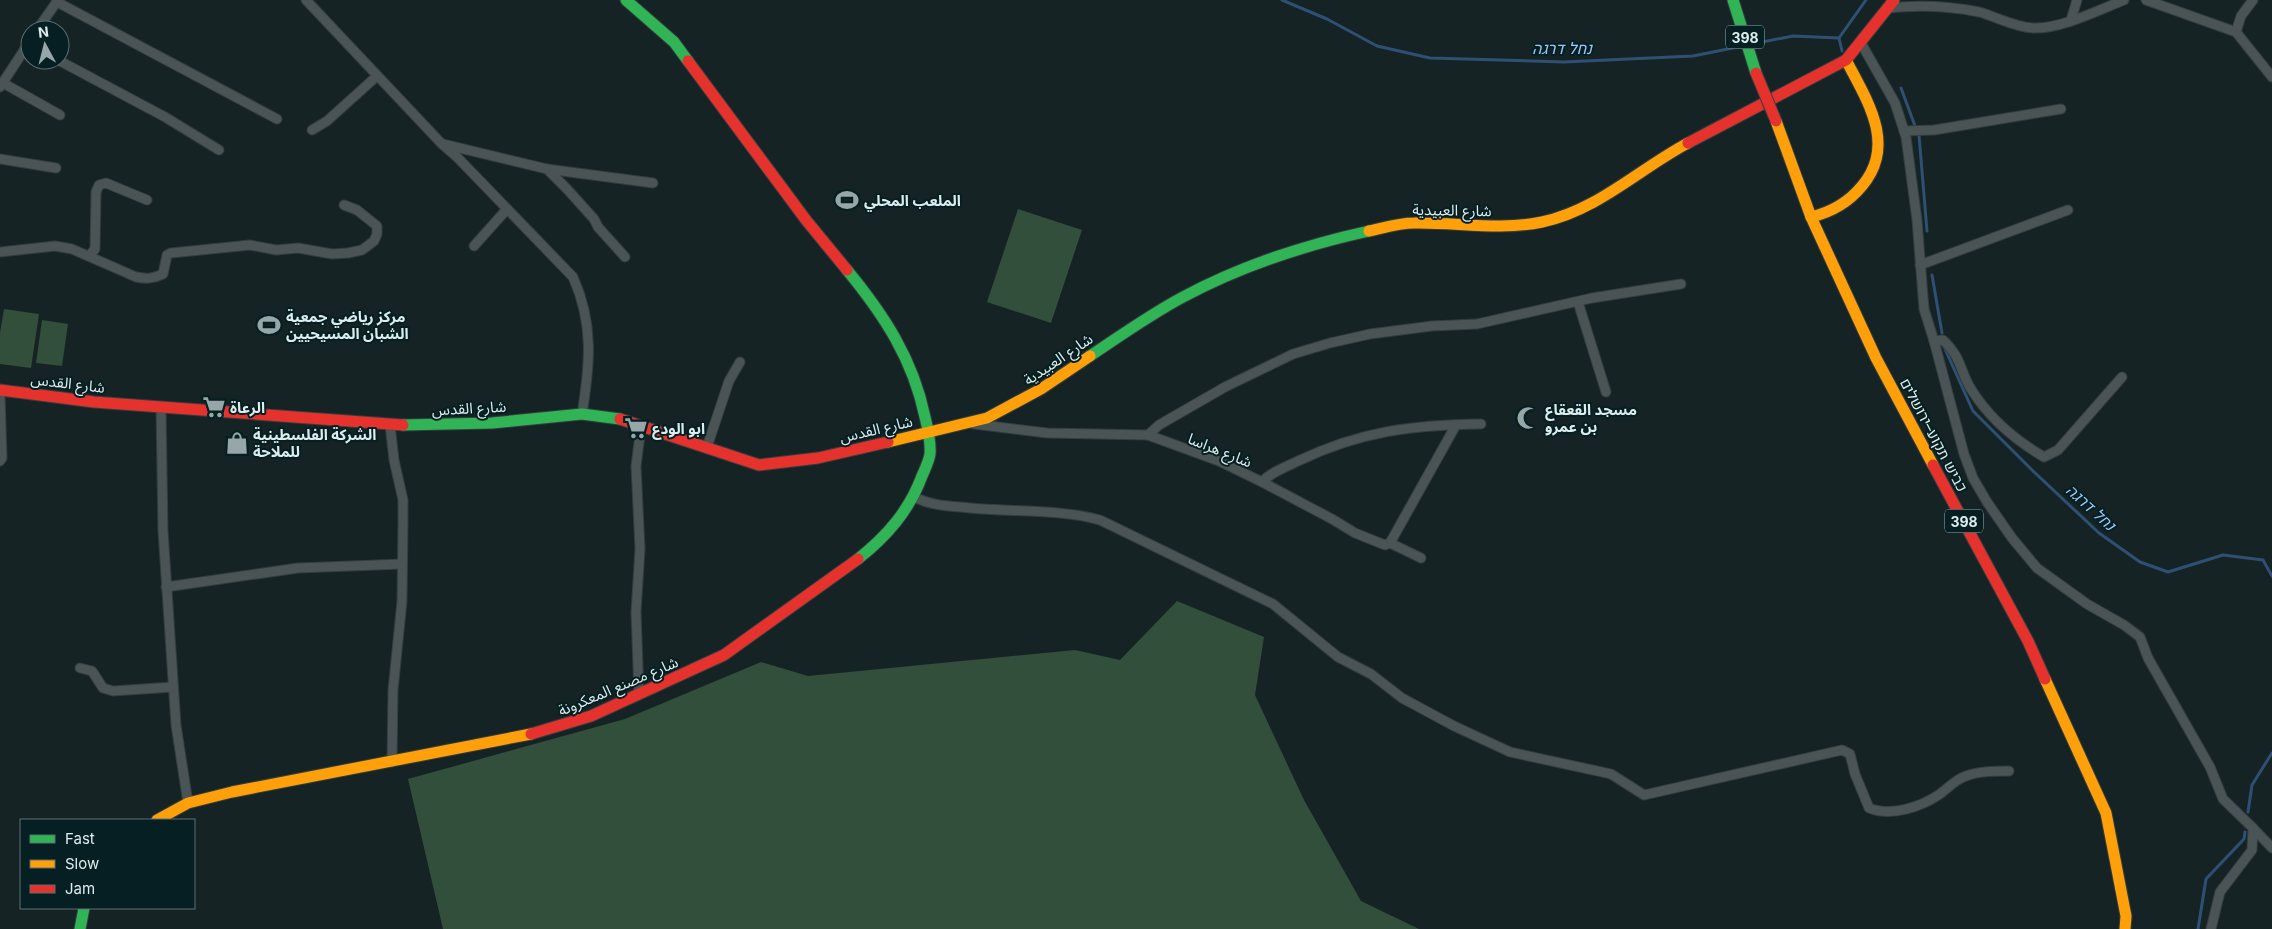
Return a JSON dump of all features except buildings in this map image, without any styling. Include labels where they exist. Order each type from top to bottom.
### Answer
[{"type":"main road","name":"شارع مصنع المعكرونة","points":[[159,819],[188,803],[232,792],[542,732],[591,716],[724,655],[836,576],[869,550],[899,520],[914,497],[930,456],[929,433],[920,391],[908,362],[872,301],[806,220],[674,42],[626,0]]},
{"type":"main road","name":"כביש תקוע–ירושלים","points":[[1733,0],[1756,73],[1776,121],[1811,217],[1876,358],[2028,641],[2106,813],[2126,916],[2126,929]]},
{"type":"main road","name":"شارع العبيدية","points":[[929,433],[969,423],[1008,408],[1041,389],[1115,339],[1182,298],[1245,268],[1322,242],[1412,223],[1498,226],[1541,222],[1564,216],[1596,202],[1667,154],[1846,60],[1891,4]]},
{"type":"main road","points":[[1811,217],[1835,212],[1866,184],[1878,159],[1880,142],[1874,113],[1846,60]]},
{"type":"main road","name":"شارع القدس","points":[[0,390],[94,402],[313,417],[390,425],[492,423],[582,414],[619,419],[759,466],[818,458],[929,433]]},
{"type":"main road","points":[[80,929],[84,909]]},
{"type":"street","points":[[306,0],[441,143],[457,157],[573,277],[583,300],[586,315],[588,377],[582,414]]},
{"type":"street","points":[[2071,20],[2077,0]]},
{"type":"street","points":[[1891,4],[1930,6],[1979,12],[2020,26],[2033,28],[2047,27],[2071,20],[2124,0]]},
{"type":"street","points":[[2146,0],[2236,32],[2272,77]]},
{"type":"street","points":[[2236,32],[2241,16],[2252,0]]},
{"type":"street","points":[[44,20],[57,1],[278,120]]},
{"type":"street","points":[[1861,43],[1895,103],[1904,131],[1916,220],[1924,309],[1964,454],[1973,478],[2012,538],[2037,568],[2087,604],[2124,625],[2140,637],[2148,658],[2210,767],[2223,799],[2272,848]]},
{"type":"street","points":[[20,57],[2,85],[60,115]]},
{"type":"street","points":[[70,66],[164,117],[219,150]]},
{"type":"street","points":[[312,130],[327,121],[377,76]]},
{"type":"street","points":[[1904,131],[1934,130],[2061,109]]},
{"type":"street","points":[[441,143],[547,169],[653,183]]},
{"type":"street","points":[[0,159],[56,168]]},
{"type":"street","points":[[547,169],[568,189],[594,219],[598,227],[625,256]]},
{"type":"street","points":[[90,255],[95,249],[96,192],[99,185],[106,183],[147,200]]},
{"type":"street","points":[[0,252],[55,246],[72,249],[90,255],[136,277],[145,279],[155,278],[162,274],[167,255],[171,253],[250,245],[276,250],[312,249],[332,254],[362,250],[374,241],[377,234],[377,226],[357,210],[344,205]]},
{"type":"street","points":[[474,246],[507,209]]},
{"type":"street","points":[[1920,265],[2068,210]]},
{"type":"street","points":[[1148,436],[1159,425],[1225,387],[1293,354],[1330,343],[1370,334],[1432,326],[1477,324],[1578,302],[1681,284]]},
{"type":"street","points":[[1578,302],[1606,392]]},
{"type":"street","points":[[1934,340],[1943,340],[1956,352],[1971,389],[1995,419],[2019,442],[2044,457],[2058,450],[2122,377]]},
{"type":"street","points":[[707,447],[729,381],[740,362]]},
{"type":"street","points":[[0,395],[2,458],[0,461]]},
{"type":"street","points":[[161,408],[166,588],[176,725],[188,803]]},
{"type":"street","name":"شارع هراسا","points":[[969,423],[1047,433],[1148,436],[1219,461],[1262,482],[1267,476],[1303,459],[1355,439],[1420,426],[1481,424]]},
{"type":"street","points":[[390,425],[394,460],[403,500],[402,601],[392,690],[392,762]]},
{"type":"street","points":[[1390,543],[1456,425]]},
{"type":"street","points":[[639,695],[636,612],[640,549],[636,466],[641,426]]},
{"type":"street","points":[[1262,482],[1355,533],[1381,544],[1390,543],[1421,558]]},
{"type":"street","points":[[914,497],[929,504],[1014,512],[1077,514],[1100,520],[1273,604],[1338,658],[1371,674],[1402,698],[1454,726],[1510,752],[1611,774],[1644,795],[1666,792],[1785,762],[1842,750],[1850,754],[1855,774],[1870,808],[1879,812],[1889,812],[1928,800],[1965,776],[1983,772],[2008,771]]},
{"type":"street","points":[[166,588],[298,568],[402,564]]},
{"type":"street","points":[[80,668],[92,671],[103,688],[113,690],[173,687]]},
{"type":"street","points":[[2211,929],[2220,892],[2252,850],[2253,828]]},
{"type":"green space","points":[[1018,209],[1082,230],[1051,323],[987,302]]},
{"type":"green space","points":[[4,309],[39,314],[31,368],[0,364],[0,333]]},
{"type":"green space","points":[[42,320],[68,324],[62,366],[36,363]]},
{"type":"green space","points":[[1177,601],[1264,637],[1255,695],[1304,800],[1361,901],[1419,929],[443,929],[408,779],[625,719],[761,662],[808,676],[1075,650],[1120,660]]},
{"type":"waterway","name":"נחל דרגה","points":[[1282,0],[1327,19],[1377,46],[1430,58],[1564,62],[1693,56],[1743,46]]},
{"type":"waterway","points":[[1839,38],[1866,0]]},
{"type":"waterway","name":"נחל דרגה","points":[[1752,44],[1793,36],[1839,38],[1842,51]]},
{"type":"waterway","name":"נחל דרגה","points":[[1901,88],[1915,126]]},
{"type":"waterway","name":"נחל דרגה","points":[[1919,135],[1927,231]]},
{"type":"waterway","name":"נחל דרגה","points":[[1932,275],[1942,333]]},
{"type":"waterway","name":"נחל דרגה","points":[[1945,349],[1973,411],[2099,533],[2140,562],[2168,572],[2223,555],[2263,560],[2272,576]]},
{"type":"waterway","name":"נחל דרגה","points":[[2248,812],[2252,785],[2272,753]]},
{"type":"waterway","name":"נחל דרגה","points":[[2198,929],[2206,879],[2244,839],[2245,832]]},
{"type":"traffic: fast","points":[[626,0],[674,42],[688,61]]},
{"type":"traffic: fast","points":[[1733,0],[1756,73]]},
{"type":"traffic: fast","points":[[1090,356],[1136,325],[1205,286],[1250,266],[1297,250],[1369,231]]},
{"type":"traffic: fast","points":[[847,270],[885,321],[905,357],[920,396],[930,445],[927,465],[911,501],[888,532],[858,559]]},
{"type":"traffic: fast","points":[[403,425],[492,423],[582,414],[620,419]]},
{"type":"traffic: fast","points":[[80,929],[84,909]]},
{"type":"traffic: slow","points":[[1811,217],[1833,209],[1851,197],[1862,186],[1872,170],[1877,155],[1878,139],[1870,107],[1846,60]]},
{"type":"traffic: slow","points":[[1776,121],[1811,217],[1876,358],[1933,465]]},
{"type":"traffic: slow","points":[[1369,231],[1408,223],[1510,226],[1542,222],[1562,216],[1600,199],[1688,143]]},
{"type":"traffic: slow","points":[[888,442],[987,418],[1041,389],[1090,356]]},
{"type":"traffic: slow","points":[[2045,679],[2106,813],[2126,916],[2125,929]]},
{"type":"traffic: slow","points":[[159,819],[188,803],[232,792],[531,734]]},
{"type":"traffic: jam","points":[[1688,143],[1846,60],[1894,0]]},
{"type":"traffic: jam","points":[[688,61],[806,220],[847,270]]},
{"type":"traffic: jam","points":[[1756,73],[1776,121]]},
{"type":"traffic: jam","points":[[0,390],[94,402],[403,425]]},
{"type":"traffic: jam","points":[[620,419],[759,465],[818,458],[888,442]]},
{"type":"traffic: jam","points":[[1933,465],[2028,641],[2045,679]]},
{"type":"traffic: jam","points":[[531,734],[591,716],[724,655],[858,559]]},
{"type":"place","name":"الملعب المحلي","points":[[847,200]]},
{"type":"place","name":"مركز رياضي جمعية الشبان المسيحيين","points":[[269,325]]},
{"type":"place","name":"الرعاة","points":[[214,407]]},
{"type":"place","name":"مسجد القعقاع بن عمرو","points":[[1528,418]]},
{"type":"place","name":"ابو الودع","points":[[636,428]]},
{"type":"place","name":"الشركة الفلسطينية للملاحة","points":[[237,443]]}]
